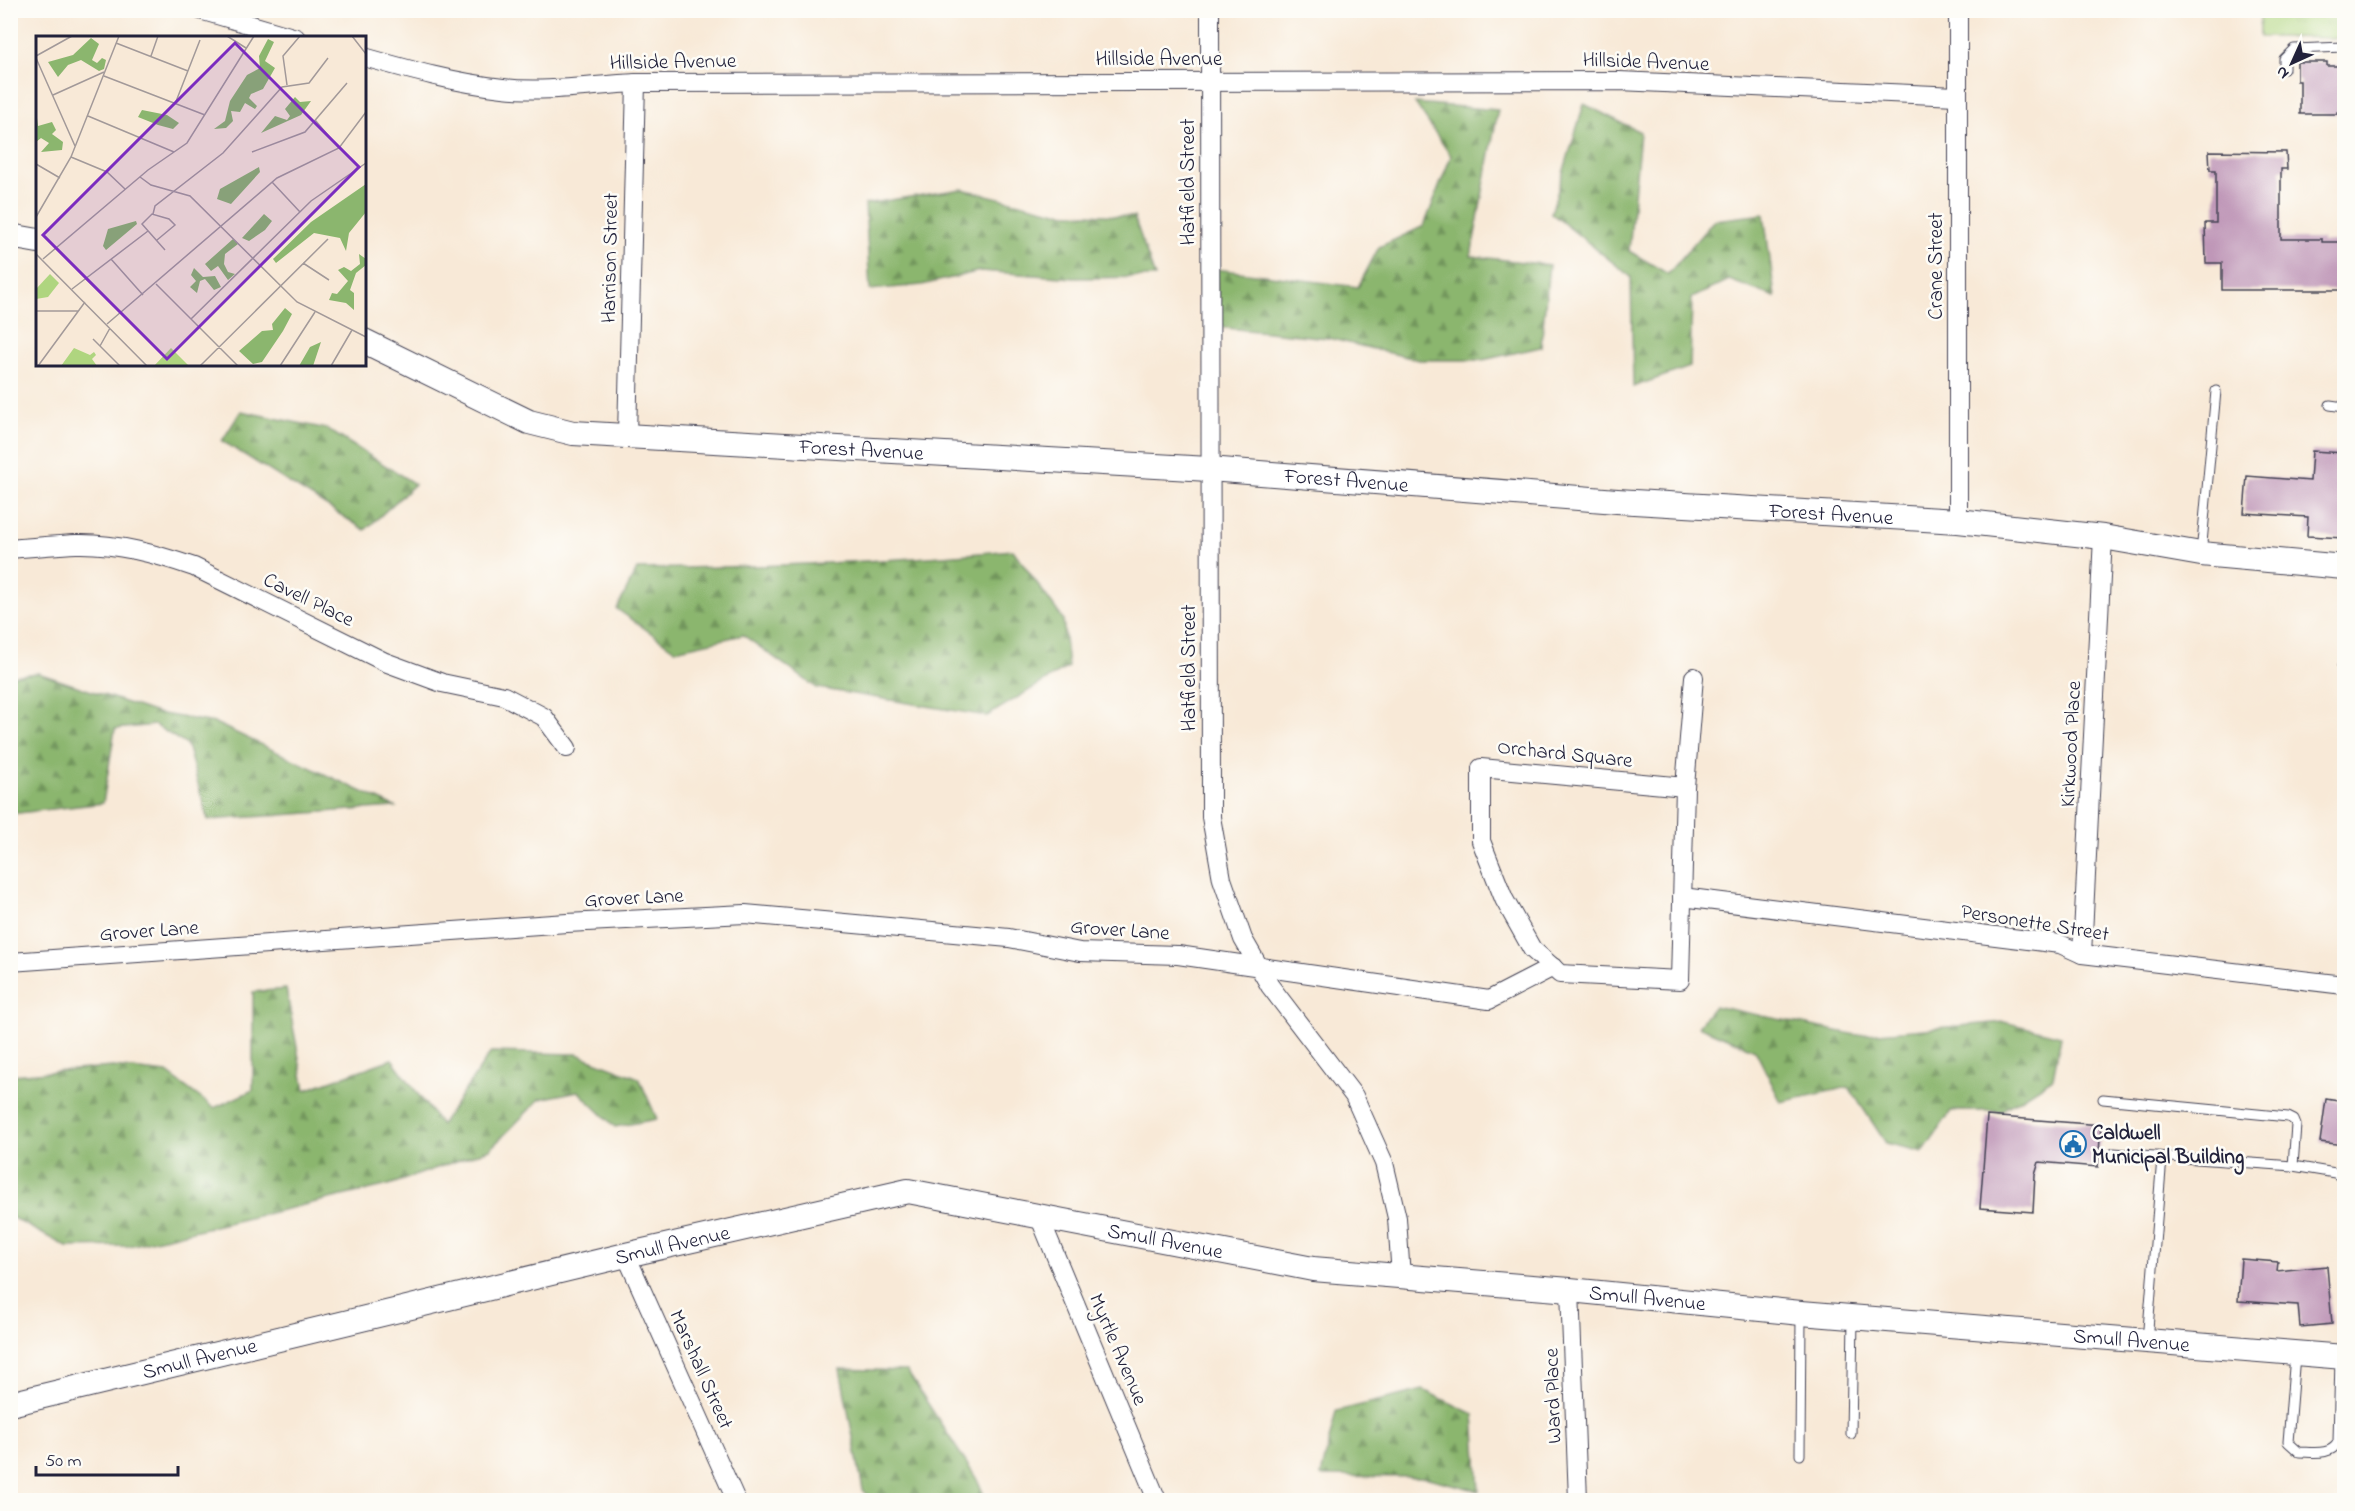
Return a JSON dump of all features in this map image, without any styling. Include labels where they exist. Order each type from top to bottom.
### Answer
[{"type":"street","points":[[200,10],[289,36]]},
{"type":"street","name":"Hatfield Street","points":[[1210,10],[1211,817],[1222,879],[1239,929],[1258,966],[1284,1005],[1354,1096],[1384,1163],[1397,1218],[1401,1276]]},
{"type":"street","name":"Crane Street","points":[[1958,10],[1958,521]]},
{"type":"street","name":"Hillside Avenue","points":[[366,58],[424,74],[504,88],[636,83],[1619,81],[1957,96]]},
{"type":"street","name":"Harrison Street","points":[[627,435],[636,83]]},
{"type":"street","points":[[10,236],[36,241]]},
{"type":"street","name":"Forest Avenue","points":[[366,342],[529,422],[573,433],[1209,470],[1617,501],[1958,521],[2103,537],[2201,554],[2344,567]]},
{"type":"street","name":"Kirkwood Place","points":[[2082,954],[2103,537]]},
{"type":"street","name":"Cavell Place","points":[[10,549],[98,545],[140,551],[194,567],[385,662],[442,683],[504,696],[544,717],[567,748]]},
{"type":"street","name":"Orchard Square","points":[[1685,787],[1481,768],[1481,841],[1504,898],[1532,949],[1560,974],[1680,980],[1685,787],[1694,677]]},
{"type":"street","name":"Personette Street","points":[[1682,897],[2060,944],[2082,954],[2344,985]]},
{"type":"street","name":"Grover Lane","points":[[10,962],[567,923],[745,914],[1009,938],[1080,952],[1178,955],[1258,966]]},
{"type":"street","points":[[1258,966],[1490,1000],[1553,967]]},
{"type":"street","name":"Smull Avenue","points":[[10,1404],[626,1255],[908,1191],[1313,1269],[1570,1290],[1801,1313],[2342,1357]]},
{"type":"street","name":"Myrtle Avenue","points":[[1039,1215],[1157,1500]]},
{"type":"street","name":"Marshall Street","points":[[626,1255],[736,1500]]},
{"type":"street","name":"Ward Place","points":[[1570,1290],[1578,1500]]},
{"type":"lane","points":[[2284,69],[2284,59],[2294,48],[2344,47]]},
{"type":"lane","points":[[2201,554],[2216,391]]},
{"type":"lane","points":[[2330,405],[2344,407]]},
{"type":"lane","points":[[2103,1099],[2294,1119],[2296,1125],[2293,1166]]},
{"type":"lane","points":[[2114,1153],[2293,1166],[2335,1173],[2344,1179]]},
{"type":"lane","points":[[2147,1341],[2162,1158]]},
{"type":"lane","points":[[1800,1455],[1801,1313]]},
{"type":"lane","points":[[1851,1434],[1853,1317]]},
{"type":"lane","points":[[2295,1353],[2289,1442],[2299,1452],[2329,1452],[2338,1442],[2342,1357]]},
{"type":"green space","points":[[2260,11],[2344,11],[2344,38],[2260,37]]},
{"type":"green space","points":[[1415,103],[1498,110],[1471,256],[1549,265],[1541,347],[1483,360],[1419,360],[1328,338],[1217,327],[1216,269],[1358,287],[1379,247],[1424,226],[1451,156]]},
{"type":"green space","points":[[1584,104],[1640,132],[1629,251],[1668,274],[1714,220],[1764,214],[1775,297],[1729,280],[1692,298],[1690,367],[1633,387],[1631,277],[1551,213]]},
{"type":"green space","points":[[962,189],[1057,212],[1134,217],[1155,277],[1075,278],[980,271],[922,285],[870,290],[865,204]]},
{"type":"green space","points":[[241,411],[327,429],[415,484],[365,530],[222,441]]},
{"type":"green space","points":[[1013,550],[1063,619],[1068,667],[987,716],[817,688],[743,635],[675,650],[617,609],[637,569],[825,563]]},
{"type":"green space","points":[[38,673],[157,713],[215,723],[395,807],[208,820],[187,745],[155,725],[115,729],[103,803],[11,814],[11,676]]},
{"type":"green space","points":[[286,989],[305,1090],[392,1059],[441,1125],[491,1052],[577,1054],[639,1078],[657,1119],[615,1127],[578,1091],[540,1099],[490,1149],[389,1185],[129,1246],[67,1247],[11,1217],[11,1075],[113,1067],[167,1073],[214,1108],[253,1090],[253,992]]},
{"type":"green space","points":[[1714,1006],[1856,1035],[2004,1022],[2061,1036],[2053,1078],[2001,1111],[1951,1111],[1923,1152],[1886,1143],[1849,1087],[1781,1102],[1755,1050],[1698,1026]]},
{"type":"green space","points":[[840,1369],[907,1371],[978,1481],[986,1500],[872,1500],[863,1490]]},
{"type":"green space","points":[[1423,1390],[1474,1414],[1479,1491],[1424,1477],[1321,1476],[1336,1411]]},
{"type":"building","points":[[2297,62],[2327,62],[2327,66],[2344,66],[2344,112],[2300,114],[2300,81],[2297,81]]},
{"type":"building","points":[[2209,151],[2286,152],[2287,169],[2281,169],[2281,239],[2322,239],[2322,242],[2344,242],[2344,290],[2222,290],[2222,263],[2206,263],[2205,223],[2216,223],[2216,170],[2210,170]]},
{"type":"building","points":[[2312,451],[2344,453],[2344,538],[2307,536],[2308,517],[2244,513],[2247,476],[2310,481]]},
{"type":"building","points":[[2326,1099],[2344,1102],[2344,1145],[2320,1142]]},
{"type":"building","points":[[1987,1116],[2101,1125],[2098,1167],[2039,1162],[2035,1175],[2033,1212],[1980,1208]]},
{"type":"building","points":[[2241,1259],[2278,1262],[2277,1271],[2327,1266],[2332,1324],[2300,1327],[2298,1305],[2238,1301]]},
{"type":"place","name":"Caldwell Municipal Building","points":[[2073,1144]]}]
